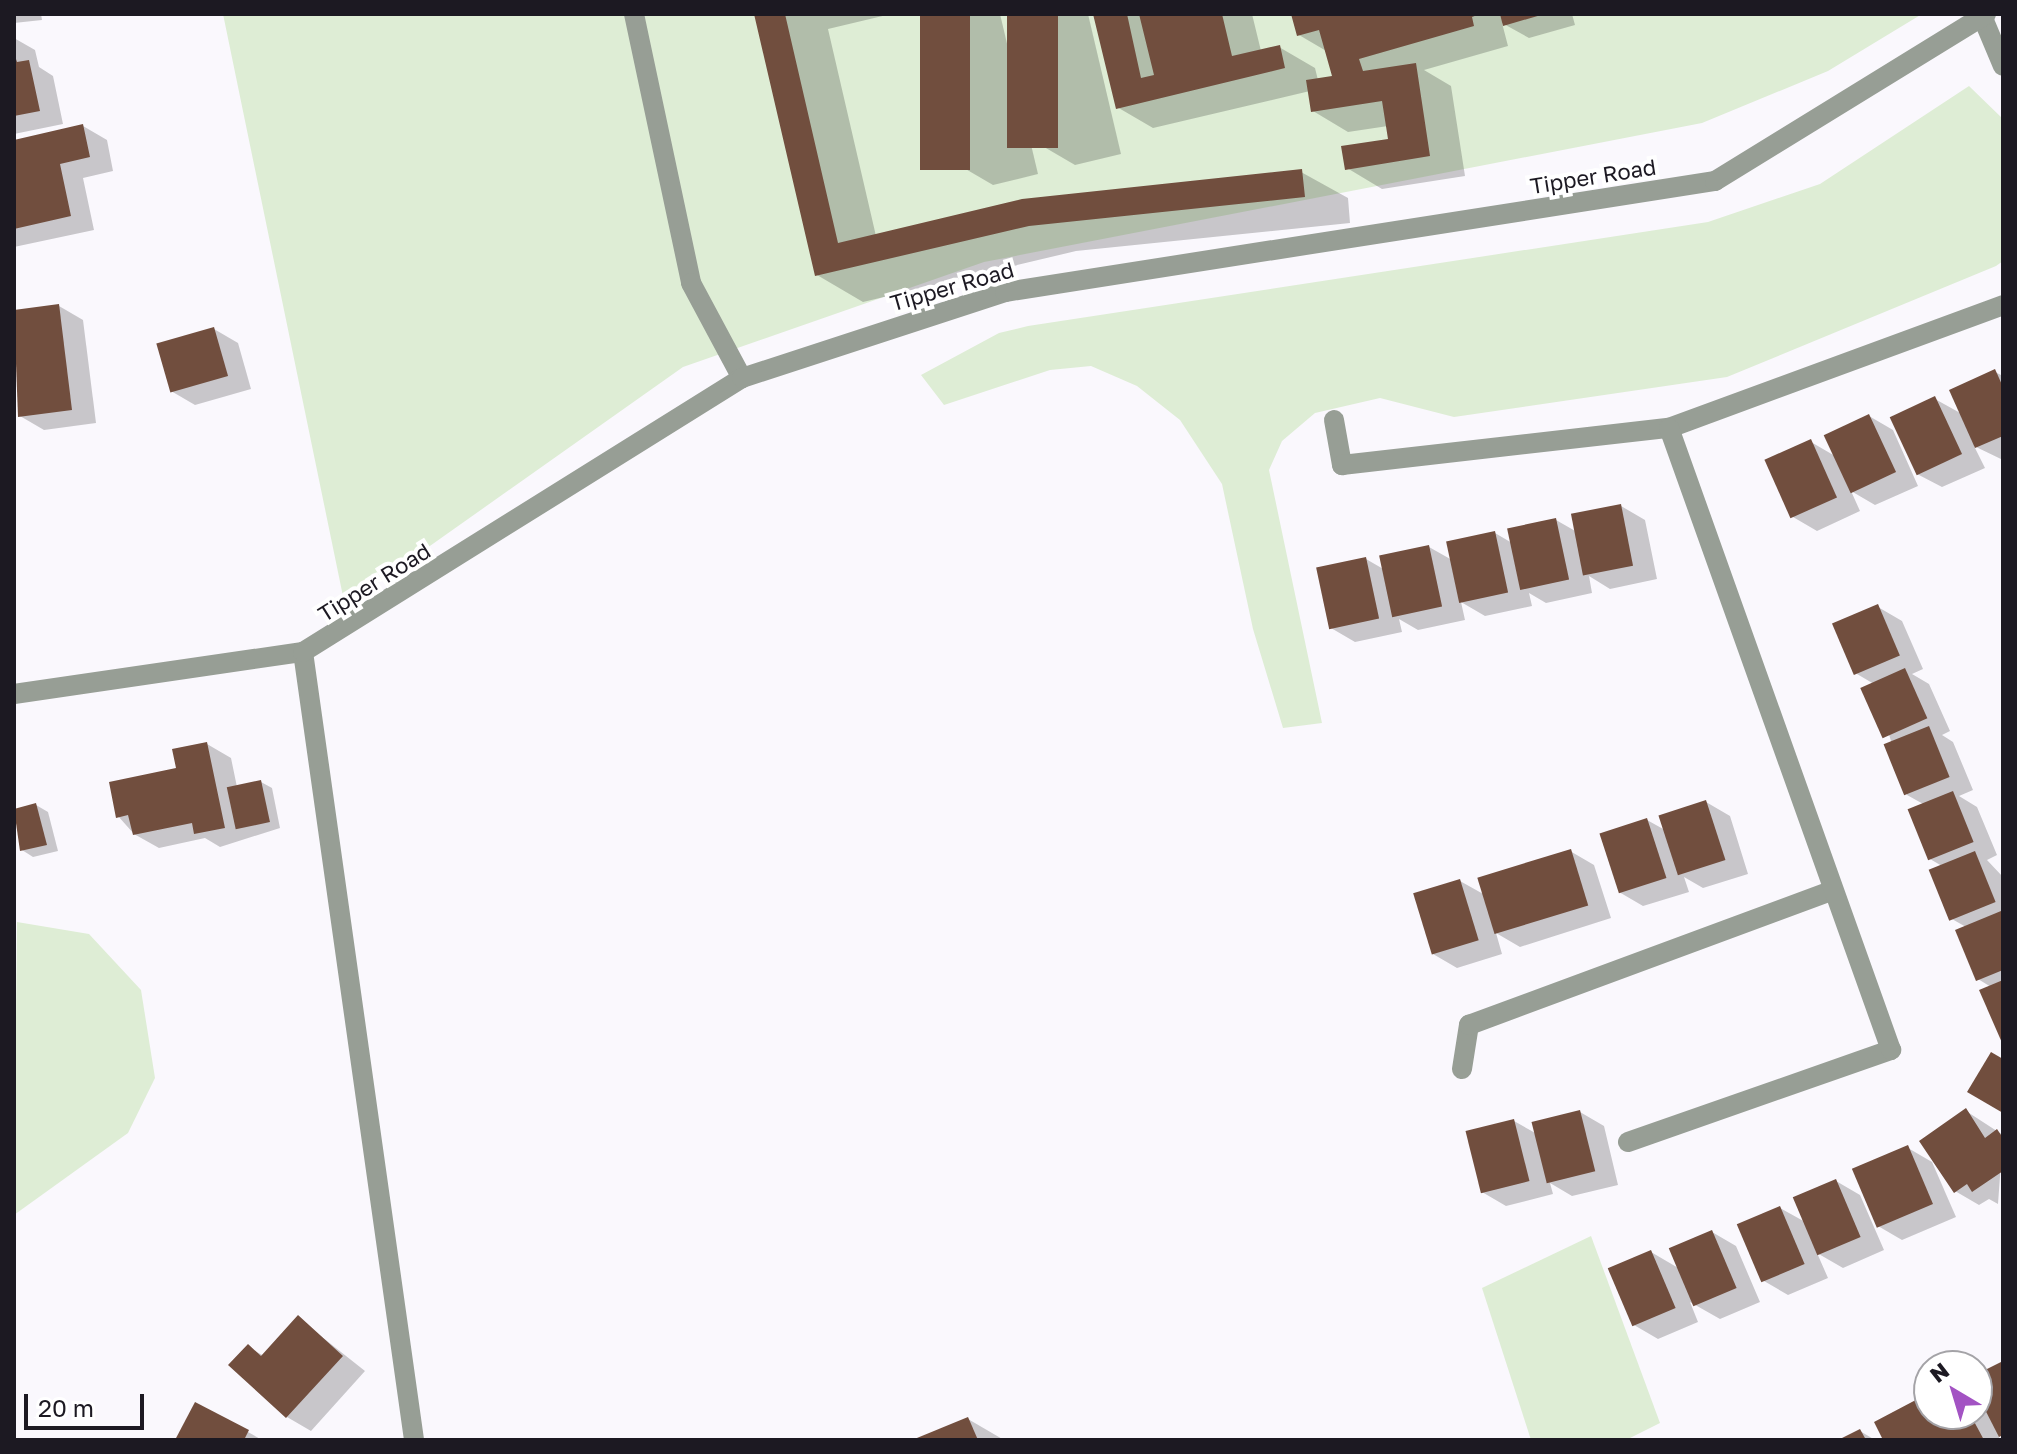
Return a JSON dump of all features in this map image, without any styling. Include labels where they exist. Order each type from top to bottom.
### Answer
[{"type":"street","points":[[634,14],[691,283],[742,378]]},
{"type":"street","points":[[1984,15],[2003,66]]},
{"type":"street","name":"Tipper Road","points":[[14,694],[303,652],[742,378],[1005,292],[1715,181],[1984,15]]},
{"type":"street","points":[[1334,420],[1342,465],[1669,428],[2003,305]]},
{"type":"street","points":[[1628,1142],[1891,1050],[1669,428]]},
{"type":"street","points":[[303,652],[414,1440]]},
{"type":"street","points":[[1462,1069],[1469,1025],[1832,891]]},
{"type":"green space","points":[[223,14],[1922,14],[1828,71],[1702,123],[984,262],[683,367],[345,606]]},
{"type":"green space","points":[[1969,86],[2003,119],[2003,261],[1996,266],[1727,377],[1454,417],[1380,398],[1315,413],[1282,441],[1269,470],[1322,723],[1283,728],[1253,629],[1222,484],[1180,420],[1137,386],[1091,366],[1050,370],[944,405],[921,375],[999,333],[1028,326],[1708,222],[1820,184]]},
{"type":"green space","points":[[17,922],[89,934],[141,990],[155,1078],[128,1133],[14,1215]]},
{"type":"green space","points":[[1591,1236],[1660,1423],[1626,1440],[1531,1440],[1482,1288]]},
{"type":"building","points":[[754,14],[785,14],[838,243],[1022,199],[1302,169],[1305,197],[1029,226],[815,276]]},
{"type":"building","points":[[920,14],[970,14],[970,170],[920,170]]},
{"type":"building","points":[[1007,14],[1058,14],[1058,148],[1007,148]]},
{"type":"building","points":[[1093,14],[1127,14],[1141,78],[1154,75],[1139,14],[1222,14],[1232,56],[1280,45],[1285,68],[1116,109]]},
{"type":"building","points":[[1291,14],[1480,14],[1472,17],[1474,26],[1359,59],[1363,71],[1416,63],[1430,156],[1345,170],[1341,146],[1388,139],[1382,101],[1311,112],[1306,80],[1332,76],[1319,30],[1297,36]]},
{"type":"building","points":[[1500,14],[1541,14],[1541,15],[1503,26]]},
{"type":"building","points":[[14,53],[17,62],[29,60],[40,111],[14,116]]},
{"type":"building","points":[[83,124],[90,157],[60,164],[71,216],[14,229],[14,140]]},
{"type":"building","points":[[59,304],[72,410],[18,417],[14,310]]},
{"type":"building","points":[[214,327],[228,376],[170,393],[156,344]]},
{"type":"building","points":[[1995,369],[2003,387],[2003,436],[1975,448],[1949,390]]},
{"type":"building","points":[[1935,396],[1962,454],[1917,475],[1890,417]]},
{"type":"building","points":[[1869,414],[1896,472],[1851,493],[1824,435]]},
{"type":"building","points":[[1811,439],[1837,497],[1790,518],[1764,460]]},
{"type":"building","points":[[1621,504],[1633,566],[1583,576],[1571,514]]},
{"type":"building","points":[[1556,518],[1569,580],[1520,590],[1507,528]]},
{"type":"building","points":[[1495,531],[1508,593],[1459,603],[1446,541]]},
{"type":"building","points":[[1429,545],[1442,607],[1392,617],[1379,556]]},
{"type":"building","points":[[1366,557],[1379,619],[1329,629],[1316,568]]},
{"type":"building","points":[[1878,604],[1900,656],[1854,675],[1832,624]]},
{"type":"building","points":[[1905,668],[1927,718],[1883,738],[1860,688]]},
{"type":"building","points":[[1929,726],[1950,777],[1904,795],[1884,744]]},
{"type":"building","points":[[207,742],[225,828],[194,834],[192,823],[133,835],[128,815],[116,818],[109,782],[176,768],[172,749]]},
{"type":"building","points":[[261,780],[270,822],[236,829],[227,787]]},
{"type":"building","points":[[1953,791],[1974,842],[1928,860],[1908,809]]},
{"type":"building","points":[[1706,800],[1725,860],[1678,875],[1658,815]]},
{"type":"building","points":[[36,803],[47,845],[20,851],[14,809]]},
{"type":"building","points":[[1647,818],[1666,878],[1619,893],[1599,833]]},
{"type":"building","points":[[1571,849],[1588,905],[1495,934],[1477,878]]},
{"type":"building","points":[[1975,851],[1996,902],[1949,921],[1929,870]]},
{"type":"building","points":[[1460,879],[1479,940],[1432,955],[1413,893]]},
{"type":"building","points":[[2001,911],[2003,970],[1976,981],[1955,930]]},
{"type":"building","points":[[2003,980],[2003,1045],[1979,990]]},
{"type":"building","points":[[1991,1052],[2003,1059],[2003,1113],[1967,1092]]},
{"type":"building","points":[[1966,1108],[1985,1138],[1997,1129],[2003,1138],[2003,1171],[1972,1192],[1967,1184],[1954,1193],[1919,1141]]},
{"type":"building","points":[[1580,1110],[1595,1171],[1547,1183],[1531,1122]]},
{"type":"building","points":[[1514,1119],[1529,1181],[1481,1193],[1465,1131]]},
{"type":"building","points":[[1908,1145],[1933,1204],[1877,1228],[1852,1169]]},
{"type":"building","points":[[1836,1179],[1861,1237],[1817,1255],[1793,1197]]},
{"type":"building","points":[[1780,1206],[1805,1264],[1761,1282],[1737,1224]]},
{"type":"building","points":[[1712,1230],[1737,1288],[1693,1306],[1669,1248]]},
{"type":"building","points":[[1651,1250],[1676,1308],[1632,1326],[1608,1268]]},
{"type":"building","points":[[298,1315],[343,1356],[286,1418],[228,1365],[248,1344],[261,1356]]},
{"type":"building","points":[[2003,1361],[2003,1435],[1999,1437],[1993,1425],[1993,1366]]},
{"type":"building","points":[[1913,1401],[1913,1430],[1979,1430],[1984,1440],[1883,1440],[1874,1422]]},
{"type":"building","points":[[195,1402],[249,1430],[244,1440],[175,1440]]},
{"type":"building","points":[[968,1417],[978,1440],[912,1440]]},
{"type":"building","points":[[1860,1429],[1866,1440],[1838,1440]]}]
